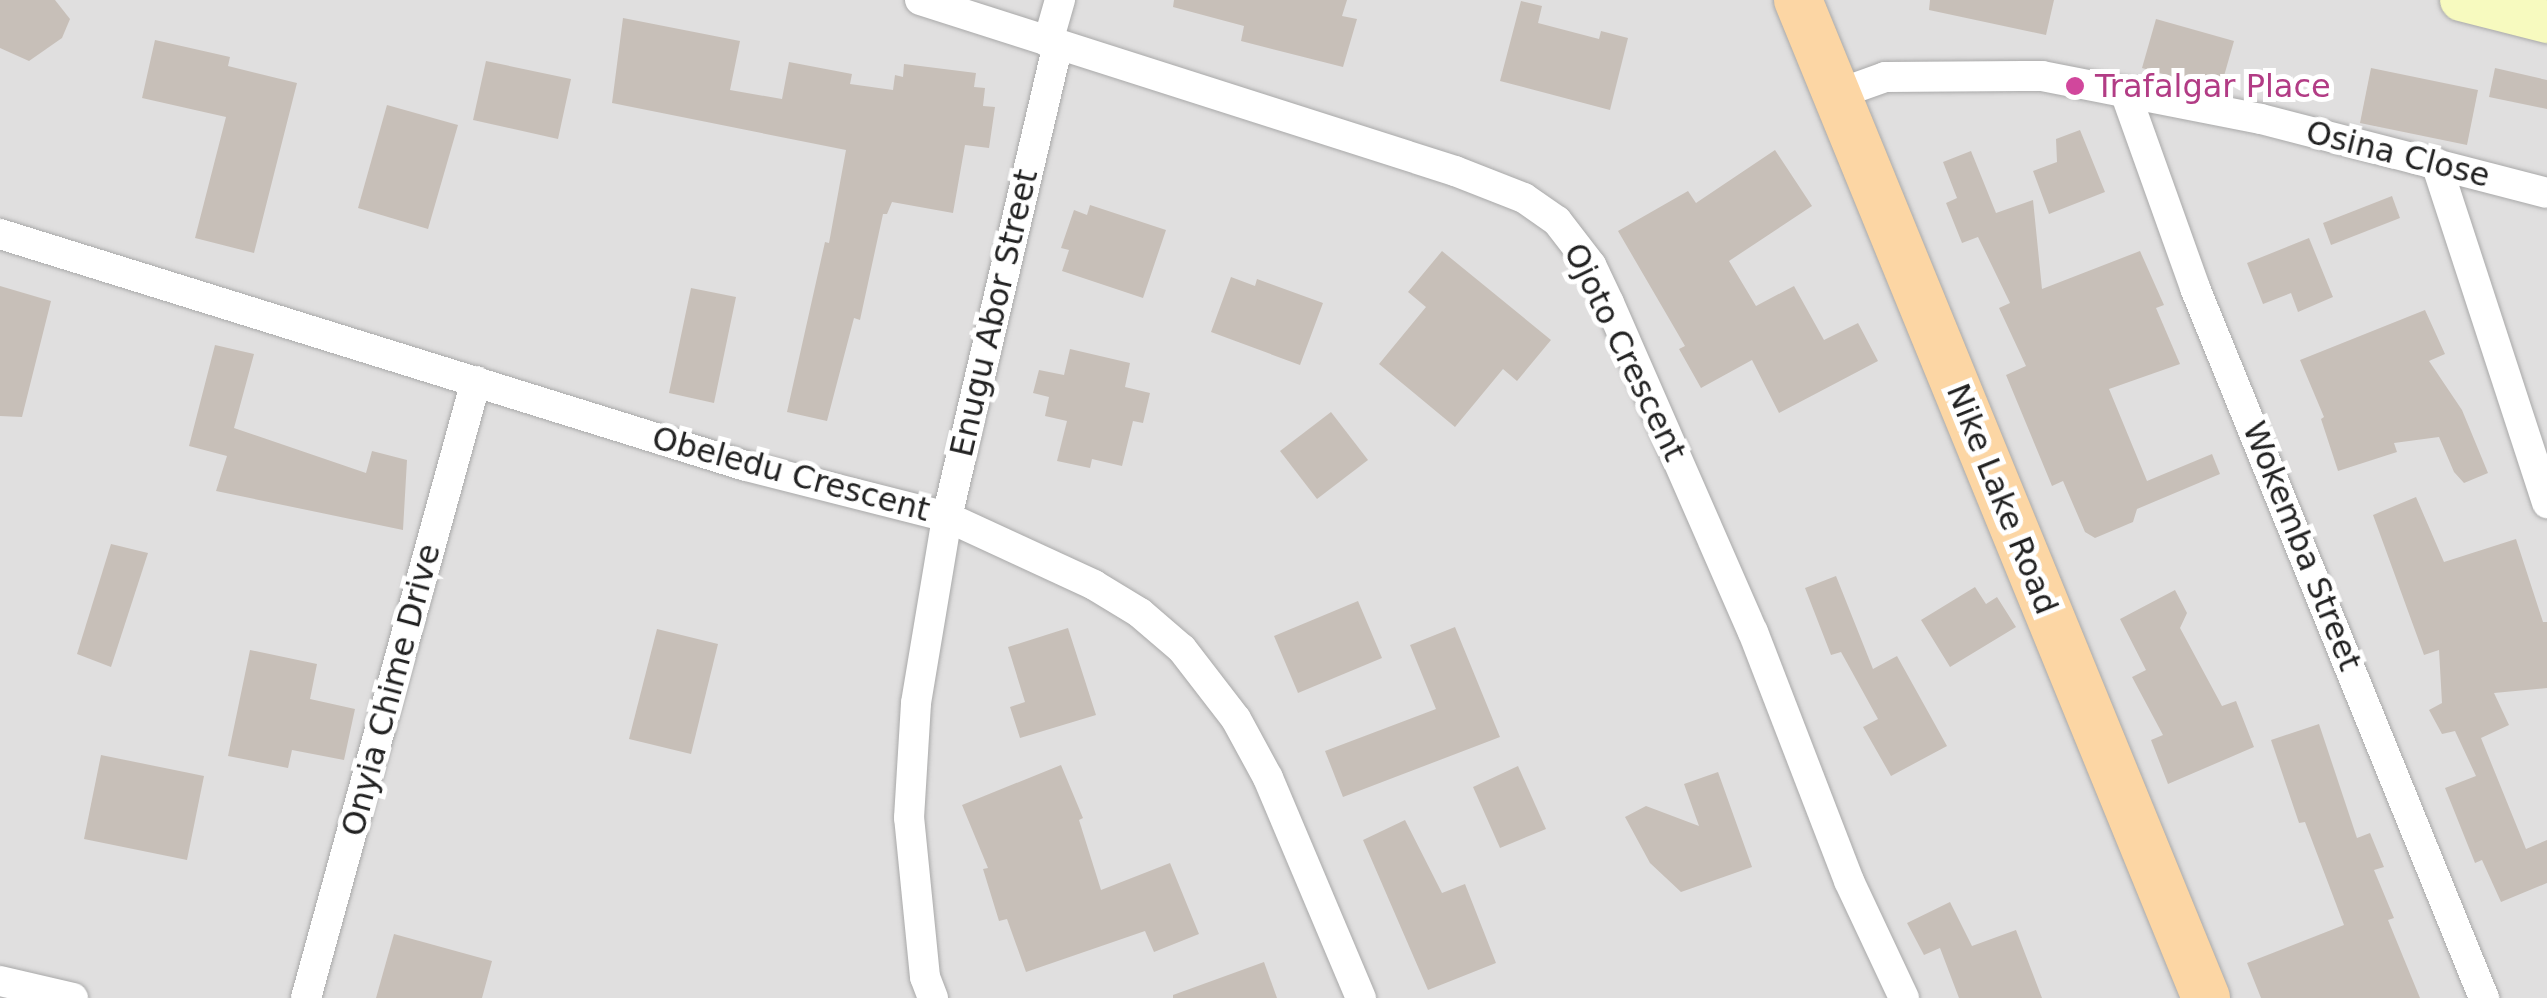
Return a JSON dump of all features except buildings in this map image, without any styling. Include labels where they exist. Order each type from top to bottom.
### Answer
[{"type":"main road","name":"Nike Lake Road","points":[[1798,0],[2206,998]]},
{"type":"main road","points":[[2461,0],[2536,13]]},
{"type":"street","name":"Ojoto Crescent","points":[[920,0],[1455,171],[1524,198],[1572,236],[1591,265],[1661,419],[1804,756],[1849,880],[1904,998]]},
{"type":"street","name":"Enugu Abor Street","points":[[934,998],[925,977],[908,802],[916,703],[947,517],[1060,0]]},
{"type":"street","name":"Osina Close","points":[[1835,95],[1885,77],[2042,76],[2261,119],[2547,193]]},
{"type":"street","name":"Wokemba Street","points":[[2125,92],[2196,288],[2484,998]]},
{"type":"street","points":[[2436,163],[2547,503]]},
{"type":"street","name":"Obeledu Crescent","points":[[0,234],[746,466],[947,517],[1104,591],[1159,628],[1224,700],[1264,769],[1361,998]]},
{"type":"street","name":"Onyia Chime Drive","points":[[306,998],[476,381]]},
{"type":"street","points":[[0,981],[73,998]]},
{"type":"shaded area","points":[[0,0],[2547,0],[2547,998],[0,998]]},
{"type":"place","name":"Trafalgar Place","points":[[2075,86]]}]
